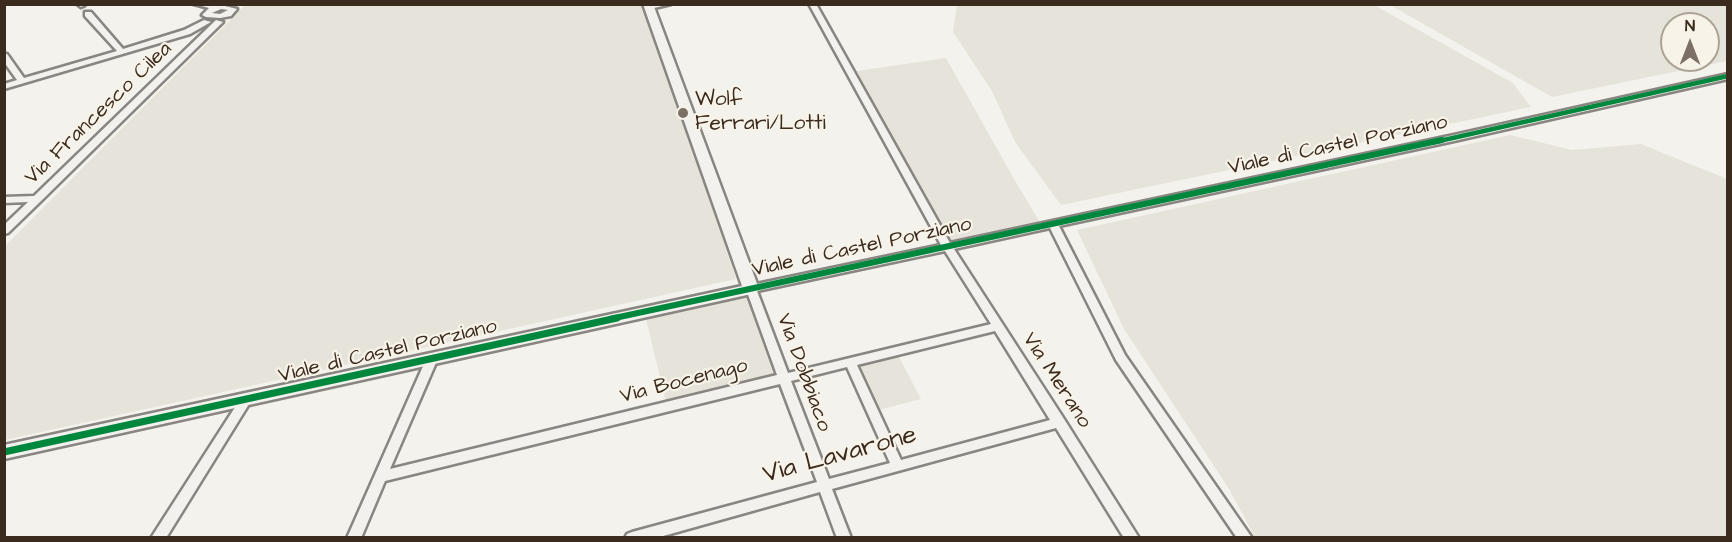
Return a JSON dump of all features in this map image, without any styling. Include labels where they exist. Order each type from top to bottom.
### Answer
[{"type":"street","points":[[668,4],[649,6],[751,289]]},
{"type":"street","name":"Via Merano","points":[[812,4],[947,246],[1132,537]]},
{"type":"street","points":[[197,5],[228,7]]},
{"type":"street","points":[[197,5],[210,21]]},
{"type":"street","points":[[4,87],[122,52],[210,21],[228,7]]},
{"type":"street","name":"Via Francesco Cilea","points":[[4,231],[38,199],[210,21],[228,7]]},
{"type":"street","points":[[88,14],[122,52]]},
{"type":"street","points":[[4,56],[22,81]]},
{"type":"street","name":"Viale di Castel Porziano","points":[[4,452],[1053,223],[1476,134],[1728,76]]},
{"type":"street","points":[[4,200],[38,199]]},
{"type":"street","points":[[1053,223],[1120,357],[1245,537]]},
{"type":"street","name":"Via Dobbiaco","points":[[751,289],[844,537]]},
{"type":"street","name":"Via Bocenago","points":[[380,477],[998,326]]},
{"type":"street","points":[[354,537],[432,358]]},
{"type":"street","points":[[850,362],[897,465]]},
{"type":"street","points":[[158,537],[245,400]]},
{"type":"street","name":"Via Lavarone","points":[[632,537],[1060,422]]},
{"type":"shaded area","points":[[642,4],[655,33],[736,279],[5,440],[4,247],[245,5]]},
{"type":"shaded area","points":[[957,5],[1374,5],[1513,83],[1531,107],[1061,205],[1015,142],[992,91],[953,32]]},
{"type":"shaded area","points":[[1390,5],[1727,5],[1727,61],[1720,62],[1720,12],[1660,12],[1660,72],[1674,72],[1552,97]]},
{"type":"shaded area","points":[[946,58],[1041,224],[947,246],[850,72]]},
{"type":"shaded area","points":[[1510,135],[1572,150],[1641,144],[1727,179],[1727,537],[1255,537],[1229,489],[1124,329],[1077,230]]},
{"type":"shaded area","points":[[748,296],[777,375],[666,402],[646,319]]},
{"type":"shaded area","points":[[898,355],[921,399],[879,410],[858,365]]},
{"type":"cycle path","points":[[4,452],[1043,225],[1454,138],[1728,76]]},
{"type":"place","name":"Wolf Ferrari/Lotti","points":[[683,113]]}]
